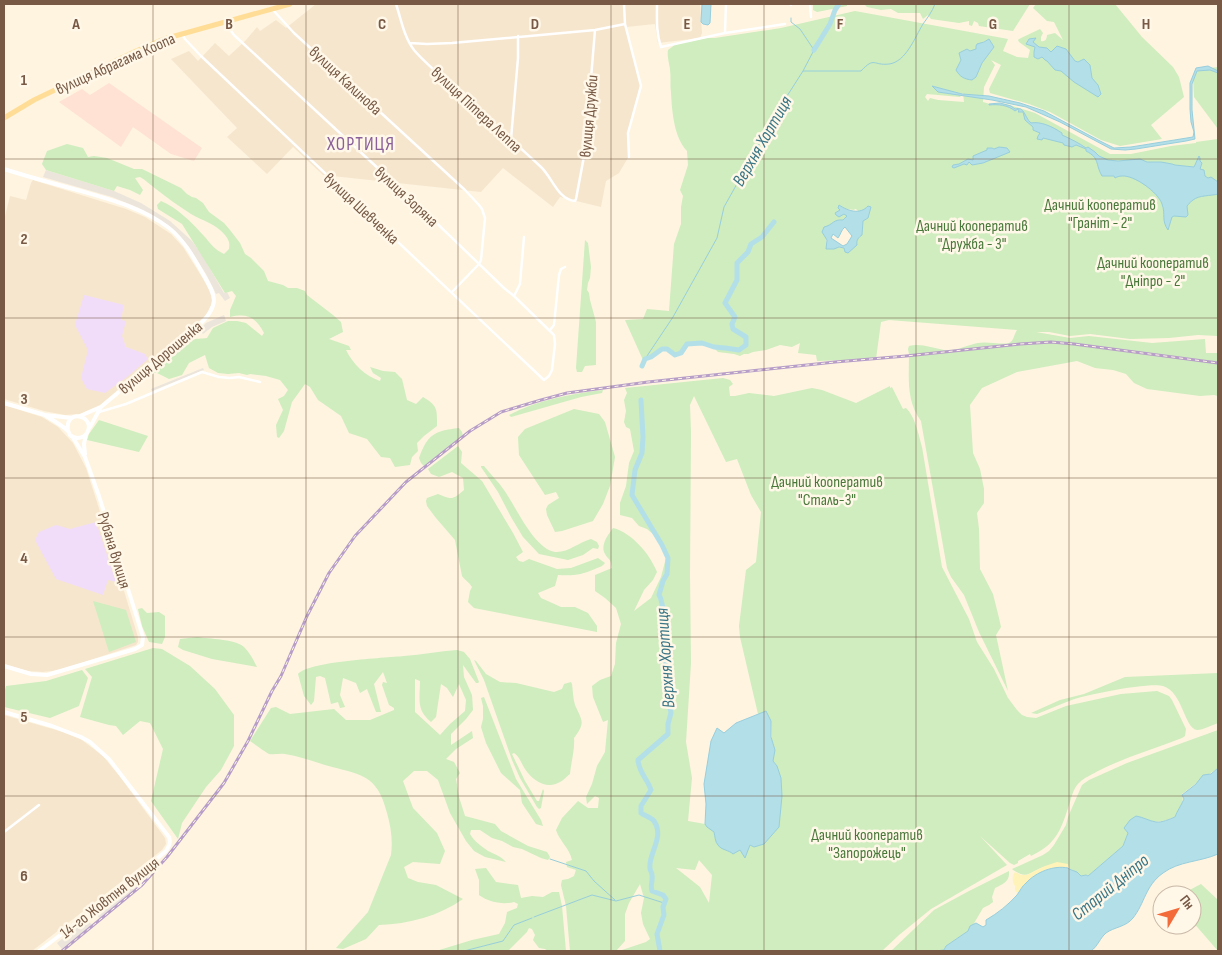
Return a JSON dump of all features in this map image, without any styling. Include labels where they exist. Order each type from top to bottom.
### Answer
[{"type":"main road","name":"вулиця Абрагама Коопа","points":[[4,118],[34,100],[164,39],[290,4]]},
{"type":"street","name":"вулиця Пітера Леппа","points":[[396,4],[415,52],[544,170],[552,184],[567,200],[574,201]]},
{"type":"street","points":[[624,4],[625,24],[640,86],[627,134],[629,157]]},
{"type":"street","points":[[657,4],[661,47],[725,33],[785,24]]},
{"type":"street","points":[[725,33],[726,4]]},
{"type":"street","points":[[810,4],[811,17]]},
{"type":"street","name":"вулиця Калинова","points":[[272,9],[294,32],[479,205],[485,218],[479,264]]},
{"type":"street","name":"вулиця Зоряна","points":[[226,22],[234,35],[550,330]]},
{"type":"street","points":[[410,43],[452,43],[595,30],[625,24]]},
{"type":"street","name":"вулиця Дружби","points":[[574,201],[576,199],[585,151],[595,30]]},
{"type":"street","name":"вулиця Шевченка","points":[[182,34],[196,52],[544,380],[552,370],[555,337],[550,330]]},
{"type":"street","points":[[511,140],[518,36]]},
{"type":"street","name":"вулиця Дорошенка","points":[[4,169],[125,204],[169,228],[186,246],[214,294],[215,301],[206,319],[101,407],[80,416]]},
{"type":"street","points":[[514,296],[520,284],[524,237]]},
{"type":"street","points":[[452,292],[479,264]]},
{"type":"street","points":[[550,330],[554,325],[559,276],[561,269],[565,267]]},
{"type":"street","points":[[99,412],[126,404],[202,372],[219,377],[239,377],[260,382]]},
{"type":"street","points":[[4,402],[45,415],[72,418],[80,416],[87,421],[89,426],[87,432],[81,438],[76,438],[45,415]]},
{"type":"street","name":"вулиця Дорошенка","points":[[87,432],[101,407]]},
{"type":"street","points":[[68,431],[68,424],[72,418]]},
{"type":"street","name":"Рубана вулиця","points":[[85,457],[84,444],[87,432]]},
{"type":"street","name":"Рубана вулиця","points":[[4,666],[31,674],[48,675],[135,649],[142,645],[143,637],[99,496],[85,457],[72,436]]},
{"type":"street","name":"14-го Жовтня вулиця","points":[[4,712],[73,733],[90,742],[109,758],[169,837],[170,841],[169,846],[162,855],[119,891],[39,951]]},
{"type":"street","points":[[4,832],[39,805]]},
{"type":"shaded area","points":[[316,4],[700,4],[702,33],[700,38],[658,43],[655,24],[626,27],[640,85],[627,138],[629,156],[619,173],[606,181],[601,207],[560,197],[553,207],[503,168],[481,192],[323,175],[293,147],[267,174],[227,137],[237,128],[171,59],[189,51],[198,61],[215,43],[229,56],[257,27],[260,31],[276,20],[286,28]]},
{"type":"shaded area","points":[[109,83],[202,148],[194,161],[171,154],[133,127],[121,147],[59,102],[82,89],[90,95]]},
{"type":"shaded area","points":[[46,170],[114,191],[141,203],[170,221],[192,241],[224,293],[227,292],[230,298],[225,301],[219,293],[216,294],[189,247],[168,225],[139,208],[112,197],[43,177]]},
{"type":"shaded area","points":[[33,180],[126,209],[145,217],[171,234],[183,247],[212,295],[212,303],[206,315],[200,321],[100,405],[80,414],[65,415],[44,411],[4,399],[4,220],[10,196],[26,200]]},
{"type":"shaded area","points":[[84,295],[124,305],[121,320],[126,321],[122,336],[126,347],[145,354],[148,359],[105,393],[87,389],[81,378],[88,350],[75,325]]},
{"type":"shaded area","points":[[224,315],[226,321],[212,327],[203,334],[199,330],[206,323]]},
{"type":"shaded area","points":[[203,368],[204,370],[152,391],[151,389]]},
{"type":"shaded area","points":[[4,405],[42,417],[58,427],[73,443],[86,468],[97,502],[138,637],[136,645],[60,670],[28,671],[4,664]]},
{"type":"shaded area","points":[[96,522],[116,582],[108,580],[103,595],[56,579],[35,540],[39,532],[56,525],[70,529]]},
{"type":"shaded area","points":[[4,715],[63,732],[82,740],[103,756],[165,838],[166,844],[162,850],[32,951],[4,951]]},
{"type":"shaded area","points":[[135,882],[139,886],[100,919],[96,914]]},
{"type":"shaded area","points":[[87,919],[92,925],[62,949],[57,943]]},
{"type":"green space","points":[[813,4],[847,4],[847,6],[817,12],[813,10]]},
{"type":"green space","points":[[864,4],[1030,4],[1013,31],[979,26],[974,21],[972,26],[969,25],[969,21],[959,23],[931,19],[928,15],[923,19],[920,13],[898,13],[891,9],[881,10],[867,7]]},
{"type":"green space","points":[[1036,4],[1115,4],[1142,37],[1173,67],[1179,77],[1184,97],[1151,125],[1162,139],[1120,146],[1101,140],[1050,112],[990,93],[989,89],[1001,65],[991,60],[995,65],[984,87],[983,102],[1006,104],[1035,113],[1110,154],[1131,154],[1218,139],[1218,336],[1198,335],[1130,339],[1090,334],[1070,336],[1049,332],[1036,332],[1070,338],[1089,336],[1152,343],[1205,339],[1206,353],[1218,353],[1218,396],[1200,396],[1147,389],[1134,383],[1126,374],[1095,368],[1077,361],[1017,372],[982,388],[970,405],[973,453],[980,469],[984,489],[984,503],[977,513],[980,569],[993,594],[999,618],[1001,627],[996,635],[1008,691],[979,632],[964,595],[947,568],[921,421],[916,413],[911,397],[908,349],[909,346],[918,345],[948,350],[981,343],[1009,343],[1012,341],[1017,330],[889,320],[881,322],[876,359],[817,361],[816,355],[798,353],[800,343],[792,347],[780,345],[740,356],[718,352],[711,346],[696,343],[687,344],[681,353],[675,355],[667,349],[662,349],[643,360],[625,320],[643,319],[647,309],[669,311],[674,244],[681,224],[683,196],[680,190],[688,165],[687,151],[679,139],[673,116],[668,50],[676,44],[781,28],[855,11],[1008,39],[1003,51],[1017,57],[1028,58],[1030,50],[1019,42],[1019,39],[1040,29],[1043,33],[1041,41],[1046,40],[1047,35],[1055,33],[1063,40],[1054,22],[1047,21],[1033,8]],"holes":[[[989,39],[994,47],[982,63],[976,77],[958,67],[961,60],[981,43]],[[963,93],[964,102],[930,98],[928,101],[925,97],[927,94],[960,97]],[[856,209],[859,212],[856,242],[845,248],[826,246],[831,225],[848,216],[840,210]]]},
{"type":"green space","points":[[1218,67],[1218,129],[1194,97],[1193,77],[1195,70]]},
{"type":"green space","points":[[67,144],[83,148],[88,157],[107,158],[134,169],[142,169],[181,188],[187,194],[196,198],[203,203],[209,212],[224,223],[240,243],[245,254],[264,271],[268,281],[288,288],[297,288],[305,291],[307,295],[341,322],[343,332],[329,339],[349,346],[351,350],[346,350],[360,369],[380,381],[381,378],[373,373],[370,367],[395,372],[402,379],[407,400],[416,404],[423,397],[432,403],[437,412],[437,426],[417,443],[418,451],[412,457],[410,465],[395,467],[390,458],[381,457],[367,439],[349,433],[341,416],[318,400],[310,387],[305,384],[292,402],[284,431],[279,438],[277,437],[276,425],[283,410],[278,399],[284,396],[288,390],[280,380],[250,374],[218,373],[209,368],[205,355],[189,363],[182,375],[169,379],[157,373],[147,373],[187,342],[194,339],[207,338],[213,328],[228,321],[246,323],[262,336],[264,333],[258,323],[250,317],[230,317],[230,310],[236,296],[232,291],[225,293],[182,224],[158,209],[157,205],[161,201],[179,211],[213,246],[224,254],[229,249],[229,243],[221,231],[191,214],[140,177],[135,178],[143,190],[140,195],[117,186],[114,191],[46,170],[42,164],[47,151]]},
{"type":"green space","points":[[585,240],[588,243],[591,267],[587,290],[596,322],[596,365],[585,366],[582,372],[577,372],[576,368]]},
{"type":"green space","points":[[723,378],[730,380],[733,384],[729,387],[730,396],[749,393],[774,396],[812,388],[856,403],[890,386],[890,388],[892,387],[903,409],[906,408],[912,416],[918,432],[942,567],[969,619],[977,642],[994,669],[1008,698],[1017,710],[1022,715],[1036,718],[1066,706],[1121,694],[1157,691],[1169,696],[1172,700],[1186,729],[1185,736],[1117,762],[1096,772],[1078,784],[1061,828],[1053,840],[1040,851],[1031,856],[1030,854],[1014,865],[980,836],[1007,865],[931,909],[882,951],[619,951],[650,939],[643,924],[641,913],[644,898],[640,884],[625,914],[625,941],[616,951],[570,951],[566,906],[561,885],[562,880],[574,876],[576,870],[567,867],[566,862],[572,860],[556,830],[562,818],[578,801],[588,808],[598,808],[599,798],[595,796],[587,804],[586,797],[597,766],[605,752],[608,720],[603,722],[593,697],[592,686],[600,680],[611,676],[615,664],[616,643],[621,624],[616,608],[595,591],[595,575],[612,568],[603,547],[613,528],[627,534],[640,545],[650,558],[657,572],[644,590],[634,611],[651,598],[661,577],[667,554],[659,539],[647,529],[639,526],[632,518],[620,515],[620,503],[626,486],[629,463],[634,451],[630,429],[626,427],[624,422],[626,411],[624,400],[627,393],[625,388]],"holes":[[[694,396],[726,462],[737,459],[751,495],[761,512],[756,562],[746,570],[739,626],[758,714],[766,712],[771,721],[773,761],[777,766],[716,836],[705,824],[688,821],[692,778],[686,742],[691,663],[690,405]],[[699,860],[712,875],[709,903],[700,887],[676,868],[695,870]]]},
{"type":"green space","points":[[603,390],[602,393],[511,417],[509,415],[531,405],[554,398]]},
{"type":"green space","points":[[574,409],[599,414],[605,422],[615,457],[610,486],[603,504],[593,521],[555,532],[546,509],[548,505],[559,498],[556,492],[545,495],[519,455],[518,437],[525,429]]},
{"type":"green space","points":[[99,420],[148,436],[139,452],[87,440]]},
{"type":"green space","points":[[459,428],[463,437],[427,465],[424,466],[421,463],[419,458],[433,435],[438,432]]},
{"type":"green space","points":[[458,446],[462,452],[461,463],[482,481],[513,533],[523,552],[516,557],[519,561],[523,562],[529,559],[557,569],[571,568],[598,558],[605,563],[600,567],[581,574],[558,575],[555,586],[538,593],[541,598],[561,607],[575,607],[588,613],[597,626],[597,632],[474,608],[468,602],[472,587],[462,576],[455,540],[427,506],[426,501],[427,498],[438,494],[452,498],[464,490],[463,478],[452,472],[439,477],[431,474],[428,469]]},
{"type":"green space","points":[[481,466],[484,466],[499,484],[526,526],[547,549],[560,552],[591,539],[597,542],[598,549],[593,548],[583,555],[568,560],[539,554],[523,537]]},
{"type":"green space","points":[[93,601],[126,610],[136,642],[109,652]]},
{"type":"green space","points":[[142,608],[147,613],[159,612],[165,616],[165,637],[162,644],[149,642],[142,626],[138,609]]},
{"type":"green space","points":[[197,637],[240,644],[252,657],[257,667],[212,659],[178,647],[180,639]]},
{"type":"green space","points":[[153,648],[162,649],[190,666],[215,689],[234,715],[234,746],[221,770],[206,787],[182,823],[178,839],[151,801],[163,749],[150,723],[140,721],[123,735],[116,726],[80,717],[92,677],[85,669]]},
{"type":"green space","points":[[457,650],[464,652],[470,659],[479,682],[476,683],[463,665],[464,677],[472,695],[473,710],[451,734],[451,745],[472,731],[473,738],[456,749],[446,759],[454,762],[460,773],[456,779],[465,816],[495,824],[501,831],[528,846],[547,852],[550,857],[548,860],[541,858],[492,838],[480,830],[471,830],[470,834],[480,845],[506,862],[485,857],[474,851],[450,813],[438,780],[427,771],[414,771],[403,781],[413,808],[437,833],[445,851],[440,864],[413,862],[404,867],[408,878],[436,885],[463,899],[444,910],[423,918],[379,925],[366,939],[343,949],[336,948],[368,912],[391,855],[391,829],[383,800],[372,783],[357,774],[295,756],[269,754],[250,741],[271,708],[276,707],[290,714],[334,709],[346,720],[370,720],[394,710],[389,705],[382,685],[383,682],[387,683],[383,672],[374,684],[381,712],[376,712],[367,689],[360,693],[356,683],[343,678],[340,695],[345,707],[340,708],[338,702],[331,704],[325,678],[320,676],[316,677],[314,701],[311,705],[304,696],[298,674],[305,670],[332,663]],"holes":[[[415,679],[420,681],[421,708],[426,718],[431,722],[436,717],[441,684],[447,688],[453,697],[459,684],[466,700],[465,711],[440,735],[415,712]]]},
{"type":"green space","points":[[474,660],[486,674],[500,682],[516,683],[554,692],[562,689],[564,684],[571,682],[572,684],[574,703],[582,721],[574,738],[570,774],[555,784],[545,785],[528,773],[519,758],[514,753],[512,754],[537,801],[539,801],[543,789],[544,791],[541,808],[539,809],[520,778],[512,760],[484,680]]},
{"type":"green space","points":[[82,670],[88,678],[79,706],[50,718],[4,707],[6,686],[46,681]]},
{"type":"green space","points":[[1218,673],[1218,723],[1199,730],[1193,728],[1189,723],[1175,695],[1163,686],[1156,685],[1131,687],[1088,696],[1069,701],[1037,714],[1031,713],[1060,700],[1084,694],[1125,677]]},
{"type":"green space","points":[[484,697],[516,779],[543,826],[536,824],[522,803],[520,790],[501,773],[486,743],[481,727],[483,706],[481,698]]},
{"type":"green space","points":[[1218,730],[1218,768],[1182,794],[1182,804],[1175,817],[1151,821],[1128,833],[1123,846],[1088,876],[1081,877],[1069,869],[1068,864],[1047,866],[1026,875],[1012,869],[1049,851],[1066,825],[1082,785],[1089,780],[1127,763]]},
{"type":"green space","points":[[486,868],[496,882],[518,885],[521,898],[543,897],[552,892],[559,892],[566,951],[548,951],[539,948],[533,940],[535,935],[532,929],[529,928],[508,951],[436,951],[499,934],[505,923],[507,912],[517,908],[518,904],[514,902],[496,902],[479,895],[479,880],[475,869]]},
{"type":"green space","points":[[1009,871],[1007,880],[995,888],[992,897],[993,902],[983,908],[968,931],[946,946],[944,950],[891,951],[934,910]]},
{"type":"green space","points":[[1201,884],[1218,900],[1218,951],[1202,933],[1202,885],[1199,885]]},
{"type":"sand","points":[[1057,862],[1068,864],[1068,868],[1060,867],[1046,870],[1027,882],[1018,894],[1015,890],[1013,875],[1015,872],[1027,875]]},
{"type":"water","points":[[702,4],[711,4],[710,23],[708,25],[701,22]]},
{"type":"water","points":[[1036,38],[1033,42],[1039,47],[1047,48],[1051,52],[1057,46],[1066,49],[1075,61],[1078,62],[1084,59],[1090,65],[1092,78],[1098,85],[1101,94],[1098,97],[1074,82],[1061,71],[1055,70],[1042,57],[1038,59],[1034,57],[1035,47],[1026,44],[1029,39]]},
{"type":"water","points":[[989,39],[994,47],[982,63],[976,77],[972,80],[961,76],[956,70],[961,60],[959,53],[967,49],[970,51],[976,49],[977,44]]},
{"type":"water","points":[[1208,66],[1218,71],[1218,73],[1210,70],[1197,71],[1192,84],[1195,139],[1125,150],[1111,149],[1060,122],[1026,107],[938,92],[932,86],[962,94],[989,96],[1020,103],[1044,111],[1114,148],[1131,147],[1193,137],[1190,83],[1196,68]]},
{"type":"water","points":[[1000,103],[1015,109],[1018,108],[1021,109],[1031,123],[1039,123],[1051,127],[1108,160],[1140,159],[1147,162],[1194,167],[1199,156],[1202,163],[1200,169],[1204,170],[1205,176],[1211,177],[1218,182],[1218,194],[1198,197],[1192,200],[1187,206],[1188,215],[1186,217],[1172,217],[1168,230],[1160,199],[1145,185],[1127,176],[1115,178],[1114,176],[1102,176],[1095,159],[1086,149],[1076,145],[1072,147],[1064,145],[1063,143],[1043,138],[1042,140],[1037,139],[1040,133],[1033,130],[1033,127],[1025,120],[1023,112],[1018,112],[1018,109],[1015,111],[1003,105],[989,105]]},
{"type":"water","points":[[999,147],[1007,148],[1010,152],[983,163],[972,165],[969,162],[967,165],[952,167],[968,159],[973,160],[973,156],[987,150],[987,148],[994,149]]},
{"type":"water","points":[[839,205],[846,209],[858,211],[868,206],[871,207],[868,218],[863,221],[862,235],[857,240],[857,245],[848,253],[845,252],[844,248],[839,247],[826,249],[827,240],[822,232],[824,227],[837,220],[843,220],[847,216],[844,214],[839,217],[836,215],[835,213],[840,210],[838,208]],"holes":[[[845,227],[852,236],[847,244],[843,246],[831,238],[833,234],[838,238]]]},
{"type":"water","points":[[766,711],[771,721],[771,737],[775,750],[773,761],[781,778],[782,796],[779,827],[764,844],[754,847],[750,845],[745,858],[740,850],[733,854],[719,847],[714,832],[705,824],[704,784],[711,741],[717,728],[724,733],[736,723]]},
{"type":"water","name":"Старий Дніпро","points":[[1218,768],[1218,854],[1176,866],[1163,873],[1152,883],[1133,918],[1106,933],[1091,951],[935,951],[944,950],[946,946],[968,931],[970,926],[976,923],[983,927],[986,925],[986,920],[999,912],[1030,879],[1040,873],[1063,867],[1077,872],[1081,876],[1088,876],[1123,846],[1128,833],[1124,828],[1130,820],[1136,816],[1158,822],[1175,817],[1184,799],[1182,795],[1196,784],[1203,775],[1211,774]]},
{"type":"waterway","name":"Верхня Хортиця","points":[[814,50],[830,24],[839,4]]},
{"type":"waterway","name":"Верхня Хортиця","points":[[645,359],[673,317],[717,238],[724,207],[780,107],[803,71],[861,71],[872,63],[889,64],[895,62],[905,54],[935,4]]},
{"type":"waterway","points":[[791,18],[791,22],[800,29],[814,50],[803,71]]},
{"type":"waterway","name":"Верхня Хортиця","points":[[642,366],[645,359],[662,349],[667,349],[675,355],[681,353],[687,344],[702,343],[714,347],[739,350],[746,345],[746,337],[733,329],[732,324],[735,317],[725,303],[737,280],[737,263],[748,252],[751,244],[762,237],[774,222]]},
{"type":"waterway","name":"Верхня Хортиця","points":[[641,400],[642,453],[635,470],[632,495],[668,558],[667,574],[659,595],[663,607],[665,671],[668,690],[671,696],[668,734],[638,760],[651,790],[641,806],[641,813],[654,821],[658,833],[650,863],[652,873],[651,889],[663,895],[666,899],[663,907],[664,915],[657,934],[660,951]]},
{"type":"waterway","points":[[550,859],[586,871],[615,900]]},
{"type":"waterway","points":[[534,917],[592,895],[616,901],[639,895],[664,903]]},
{"type":"waterway","points":[[464,951],[503,941],[514,925],[532,918]]},
{"type":"railway","points":[[62,951],[142,885],[167,857],[224,783],[281,676],[307,616],[329,573],[355,536],[406,482],[470,431],[501,412],[567,393],[648,382],[1020,344],[1051,342],[1074,344],[1218,363]]},
{"type":"district","name":"ХОРТИЦЯ","points":[[361,143]]},
{"type":"park label","name":"Дачний кооператив \"Граніт - 2\"","points":[[1100,213]]},
{"type":"park label","name":"Дачний кооператив \"Дружба - 3\"","points":[[972,234]]},
{"type":"park label","name":"Дачний кооператив \"Дніпро - 2\"","points":[[1153,271]]},
{"type":"park label","name":"Дачний кооператив \"Сталь-3\"","points":[[827,490]]},
{"type":"park label","name":"Дачний кооператив \"Запорожець\"","points":[[867,843]]}]
